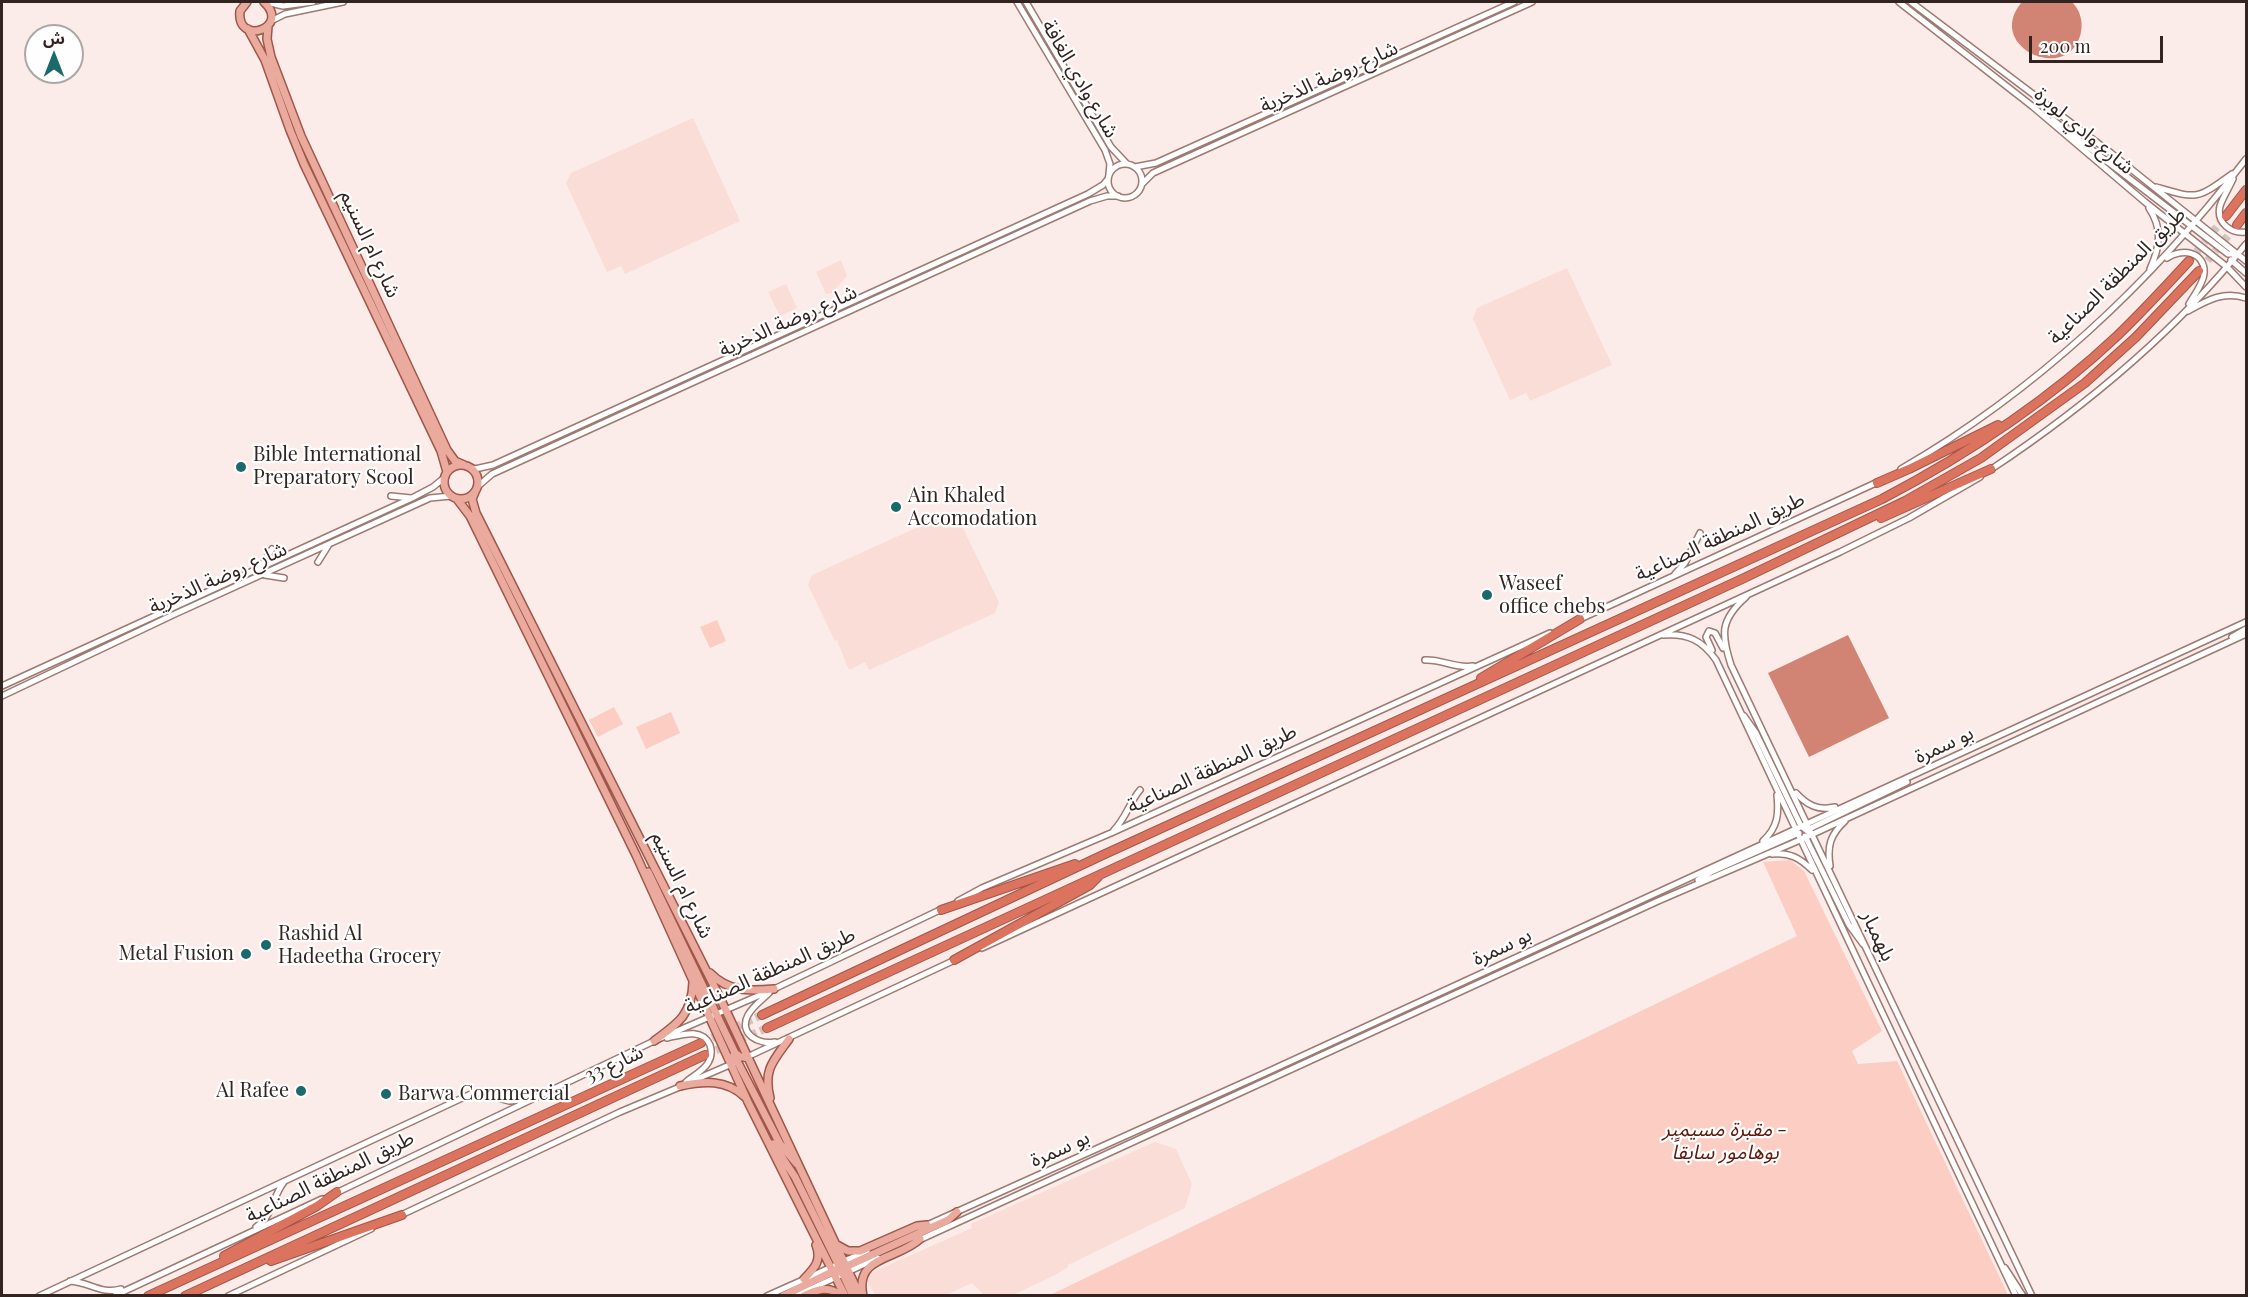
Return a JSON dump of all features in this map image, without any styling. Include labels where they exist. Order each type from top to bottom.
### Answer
[{"type":"highway","points":[[2226,216],[2247,190]]},
{"type":"highway","points":[[2237,225],[2247,213]]},
{"type":"highway","name":"طريق المنطقة الصناعية","points":[[762,1015],[1105,854],[1882,499],[1960,456],[2029,409],[2116,337],[2189,261]]},
{"type":"highway","points":[[767,1028],[1835,536],[1905,501],[1954,474],[2056,405],[2136,337],[2199,271]]},
{"type":"highway","points":[[1877,483],[2029,409]]},
{"type":"highway","points":[[1835,536],[1900,511],[1990,469]]},
{"type":"highway","points":[[1458,693],[1580,619]]},
{"type":"highway","points":[[940,910],[1105,854]]},
{"type":"highway","points":[[954,960],[1090,885],[1101,874]]},
{"type":"highway","name":"شارع 33","points":[[148,1296],[701,1043]]},
{"type":"highway","name":"شارع 33","points":[[185,1296],[705,1055]]},
{"type":"highway","points":[[209,1268],[230,1252],[317,1206],[337,1192]]},
{"type":"highway","points":[[238,1271],[402,1215]]},
{"type":"main road","name":"شارع ام السنيم","points":[[265,2],[272,11],[267,39],[271,57],[285,98],[313,164],[447,450],[455,461],[467,466]]},
{"type":"main road","name":"شارع ام السنيم","points":[[244,3],[240,16],[241,21],[265,60],[308,172],[441,451],[445,475]]},
{"type":"main road","points":[[248,29],[258,31],[269,24]]},
{"type":"main road","points":[[454,466],[467,466],[477,476],[476,489],[467,498],[454,497],[445,490],[445,475],[454,466]]},
{"type":"main road","name":"شارع ام السنيم","points":[[476,489],[472,499],[476,513],[726,1011],[801,1169],[829,1231],[840,1269],[844,1296]]},
{"type":"main road","name":"شارع ام السنيم","points":[[454,497],[470,516],[636,855],[710,1017],[734,1063],[748,1102],[802,1209],[840,1269],[862,1296]]},
{"type":"main road","points":[[636,855],[657,888],[735,1053],[741,1057],[747,1057]]},
{"type":"main road","points":[[704,967],[719,981],[733,988],[746,991],[774,989]]},
{"type":"main road","points":[[654,1041],[676,1025],[686,1014],[692,998],[693,979]]},
{"type":"main road","points":[[774,1115],[767,1089],[767,1074],[773,1060],[789,1039]]},
{"type":"main road","points":[[734,1063],[786,1154],[801,1169]]},
{"type":"main road","points":[[680,1086],[704,1082],[718,1083],[736,1090],[748,1102]]},
{"type":"main road","points":[[758,1122],[795,1177],[853,1296]]},
{"type":"main road","points":[[802,1209],[819,1258],[814,1269],[804,1279]]},
{"type":"main road","points":[[783,1296],[948,1220],[957,1212]]},
{"type":"main road","points":[[829,1231],[838,1246],[852,1252],[860,1251],[917,1226],[927,1225]]},
{"type":"main road","points":[[862,1296],[861,1277],[868,1267],[913,1246],[920,1239]]},
{"type":"main road","points":[[804,1296],[825,1288],[844,1296]]},
{"type":"street","points":[[265,2],[283,6],[313,2]]},
{"type":"street","points":[[269,24],[285,14],[344,2]]},
{"type":"street","name":"شارع وادي الغافة","points":[[1017,2],[1105,150],[1109,177]]},
{"type":"street","name":"شارع وادي الغافة","points":[[1026,2],[1111,147],[1126,164]]},
{"type":"street","name":"شارع روضة الذخرية","points":[[1135,167],[1156,163],[1514,2]]},
{"type":"street","name":"شارع روضة الذخرية","points":[[1142,184],[1153,173],[1532,2]]},
{"type":"street","name":"شارع وادي لوبرة","points":[[1899,2],[2032,106],[2145,202],[2227,267],[2247,287]]},
{"type":"street","name":"شارع وادي لوبرة","points":[[1911,2],[2247,261]]},
{"type":"street","points":[[2032,106],[2074,135],[2230,255],[2235,256],[2239,253]]},
{"type":"street","name":"طريق المنطقة الصناعية","points":[[114,1296],[654,1041],[774,989],[982,888],[1111,833],[1877,483],[1935,448],[2021,389],[2079,340],[2186,234],[2247,159]]},
{"type":"street","points":[[1126,164],[1135,167],[1141,174],[1142,184],[1140,190],[1133,196],[1118,196],[1110,189],[1109,177],[1116,166],[1126,164]]},
{"type":"street","points":[[2152,186],[2178,195],[2192,196],[2212,188],[2238,170]]},
{"type":"street","points":[[2238,170],[2221,203],[2220,213],[2221,219],[2234,232],[2247,232]]},
{"type":"street","name":"شارع روضة الذخرية","points":[[467,466],[475,469],[493,465],[1088,194],[1103,185],[1109,177]]},
{"type":"street","name":"شارع روضة الذخرية","points":[[476,489],[492,474],[833,317],[1090,201],[1107,196],[1118,196]]},
{"type":"street","points":[[2145,202],[2160,231],[2158,249],[2148,274]]},
{"type":"street","points":[[2186,234],[2195,232],[2247,273]]},
{"type":"street","points":[[228,1296],[621,1112],[789,1039],[954,960],[1910,518],[2037,438],[2096,392],[2142,353],[2183,313],[2247,244]]},
{"type":"street","points":[[2148,274],[2178,252],[2188,252],[2198,257],[2203,265],[2204,277],[2183,313]]},
{"type":"street","points":[[2183,313],[2222,295],[2229,294],[2247,298]]},
{"type":"street","name":"شارع روضة الذخرية","points":[[2,686],[434,488],[445,475]]},
{"type":"street","points":[[391,496],[412,498]]},
{"type":"street","name":"شارع روضة الذخرية","points":[[2,696],[424,501],[454,497]]},
{"type":"street","points":[[1670,579],[1685,563],[1700,533]]},
{"type":"street","points":[[318,562],[328,545]]},
{"type":"street","points":[[259,569],[272,549]]},
{"type":"street","points":[[263,575],[284,578]]},
{"type":"street","name":"بلهمبار","points":[[1750,593],[1731,612],[1725,623],[1724,642],[1731,665],[1791,787],[1816,875],[2016,1296]]},
{"type":"street","points":[[134,619],[144,621]]},
{"type":"street","name":"بو سمرة","points":[[767,1296],[804,1279],[840,1269],[920,1239],[1682,890],[1765,855],[1851,803],[2247,622]]},
{"type":"street","points":[[2208,652],[2247,629]]},
{"type":"street","points":[[1716,660],[1706,637],[1707,632],[1711,631],[1717,636],[1731,665]]},
{"type":"street","name":"بلهمبار","points":[[1659,635],[1675,634],[1693,638],[1704,644],[1716,660],[1776,790],[1831,871],[2032,1296]]},
{"type":"street","name":"بو سمرة","points":[[795,1296],[840,1269],[927,1225],[1276,1068],[1754,847],[1852,816],[2247,634]]},
{"type":"street","points":[[77,652],[80,643]]},
{"type":"street","points":[[1425,660],[1440,661],[1459,667],[1481,664]]},
{"type":"street","points":[[61,674],[66,665]]},
{"type":"street","points":[[1737,708],[1756,733],[1849,925],[1871,955]]},
{"type":"street","points":[[1682,890],[1711,872],[1899,787],[1920,773]]},
{"type":"street","points":[[1791,787],[1802,799],[1818,808],[1832,808],[1851,803]]},
{"type":"street","points":[[1111,833],[1125,818],[1133,799],[1140,790]]},
{"type":"street","points":[[1754,847],[1767,837],[1776,823],[1778,813],[1776,790]]},
{"type":"street","points":[[1831,871],[1828,850],[1831,838],[1839,827],[1852,816]]},
{"type":"street","points":[[1765,855],[1781,853],[1793,856],[1816,875]]},
{"type":"street","points":[[774,989],[749,1013],[746,1028],[750,1036],[759,1042],[769,1043],[789,1039]]},
{"type":"street","points":[[654,1041],[694,1033],[702,1036],[709,1043],[711,1053],[707,1064],[680,1086]]},
{"type":"street","name":"طريق المنطقة الصناعية","points":[[39,1296],[475,1092],[509,1101],[530,1099]]},
{"type":"street","points":[[241,1237],[266,1220],[278,1190],[287,1179]]},
{"type":"street","points":[[1996,1255],[2023,1296]]},
{"type":"street","points":[[68,1281],[83,1283],[106,1292],[137,1285]]},
{"type":"shaded area","points":[[2022,2],[2072,2],[2079,12],[2082,24],[2074,48],[2062,56],[2047,58],[2033,54],[2021,46],[2013,33],[2013,18]]},
{"type":"shaded area","points":[[693,118],[740,221],[625,274],[621,266],[607,272],[566,183],[571,173]]},
{"type":"shaded area","points":[[841,260],[847,276],[832,293],[826,294],[816,272]]},
{"type":"shaded area","points":[[1567,268],[1612,365],[1530,401],[1526,393],[1510,400],[1473,319],[1477,308]]},
{"type":"shaded area","points":[[786,284],[797,308],[780,316],[768,292]]},
{"type":"shaded area","points":[[947,514],[958,518],[999,602],[995,613],[869,670],[865,662],[849,670],[837,640],[835,641],[808,585],[812,575]]},
{"type":"shaded area","points":[[1848,635],[1889,718],[1809,757],[1768,673]]},
{"type":"shaded area","points":[[1155,1142],[1176,1149],[1192,1184],[1185,1208],[1068,1265],[1055,1275],[1011,1296],[984,1295],[972,1283],[946,1295],[875,1295],[868,1282],[868,1275],[873,1272],[972,1228],[971,1224]]},
{"type":"green space","points":[[717,620],[726,641],[710,648],[700,627]]},
{"type":"green space","points":[[614,707],[623,724],[598,737],[589,720]]},
{"type":"green space","points":[[671,712],[680,733],[646,749],[636,727]]},
{"type":"green space","name":"مقبرة مسيمير - بوهامور سابقاً","points":[[1790,860],[1804,871],[1882,1031],[1852,1051],[1858,1064],[1897,1061],[2008,1295],[1050,1295],[1797,936],[1763,862]]},
{"type":"tunnel","points":[[2189,261],[2225,217]]},
{"type":"tunnel","points":[[2200,270],[2236,226]]},
{"type":"tunnel","points":[[701,1043],[762,1015]]},
{"type":"tunnel","points":[[705,1055],[767,1028]]},
{"type":"place","name":"Bible International Preparatory Scool","points":[[241,467]]},
{"type":"place","name":"Ain Khaled Accomodation","points":[[896,507]]},
{"type":"place","name":"Waseef office chebs","points":[[1487,595]]},
{"type":"place","name":"Rashid Al Hadeetha Grocery","points":[[266,945]]},
{"type":"place","name":"Metal Fusion","points":[[246,954]]},
{"type":"place","name":"Al Rafee","points":[[301,1091]]},
{"type":"place","name":"Barwa Commercial","points":[[386,1094]]}]
